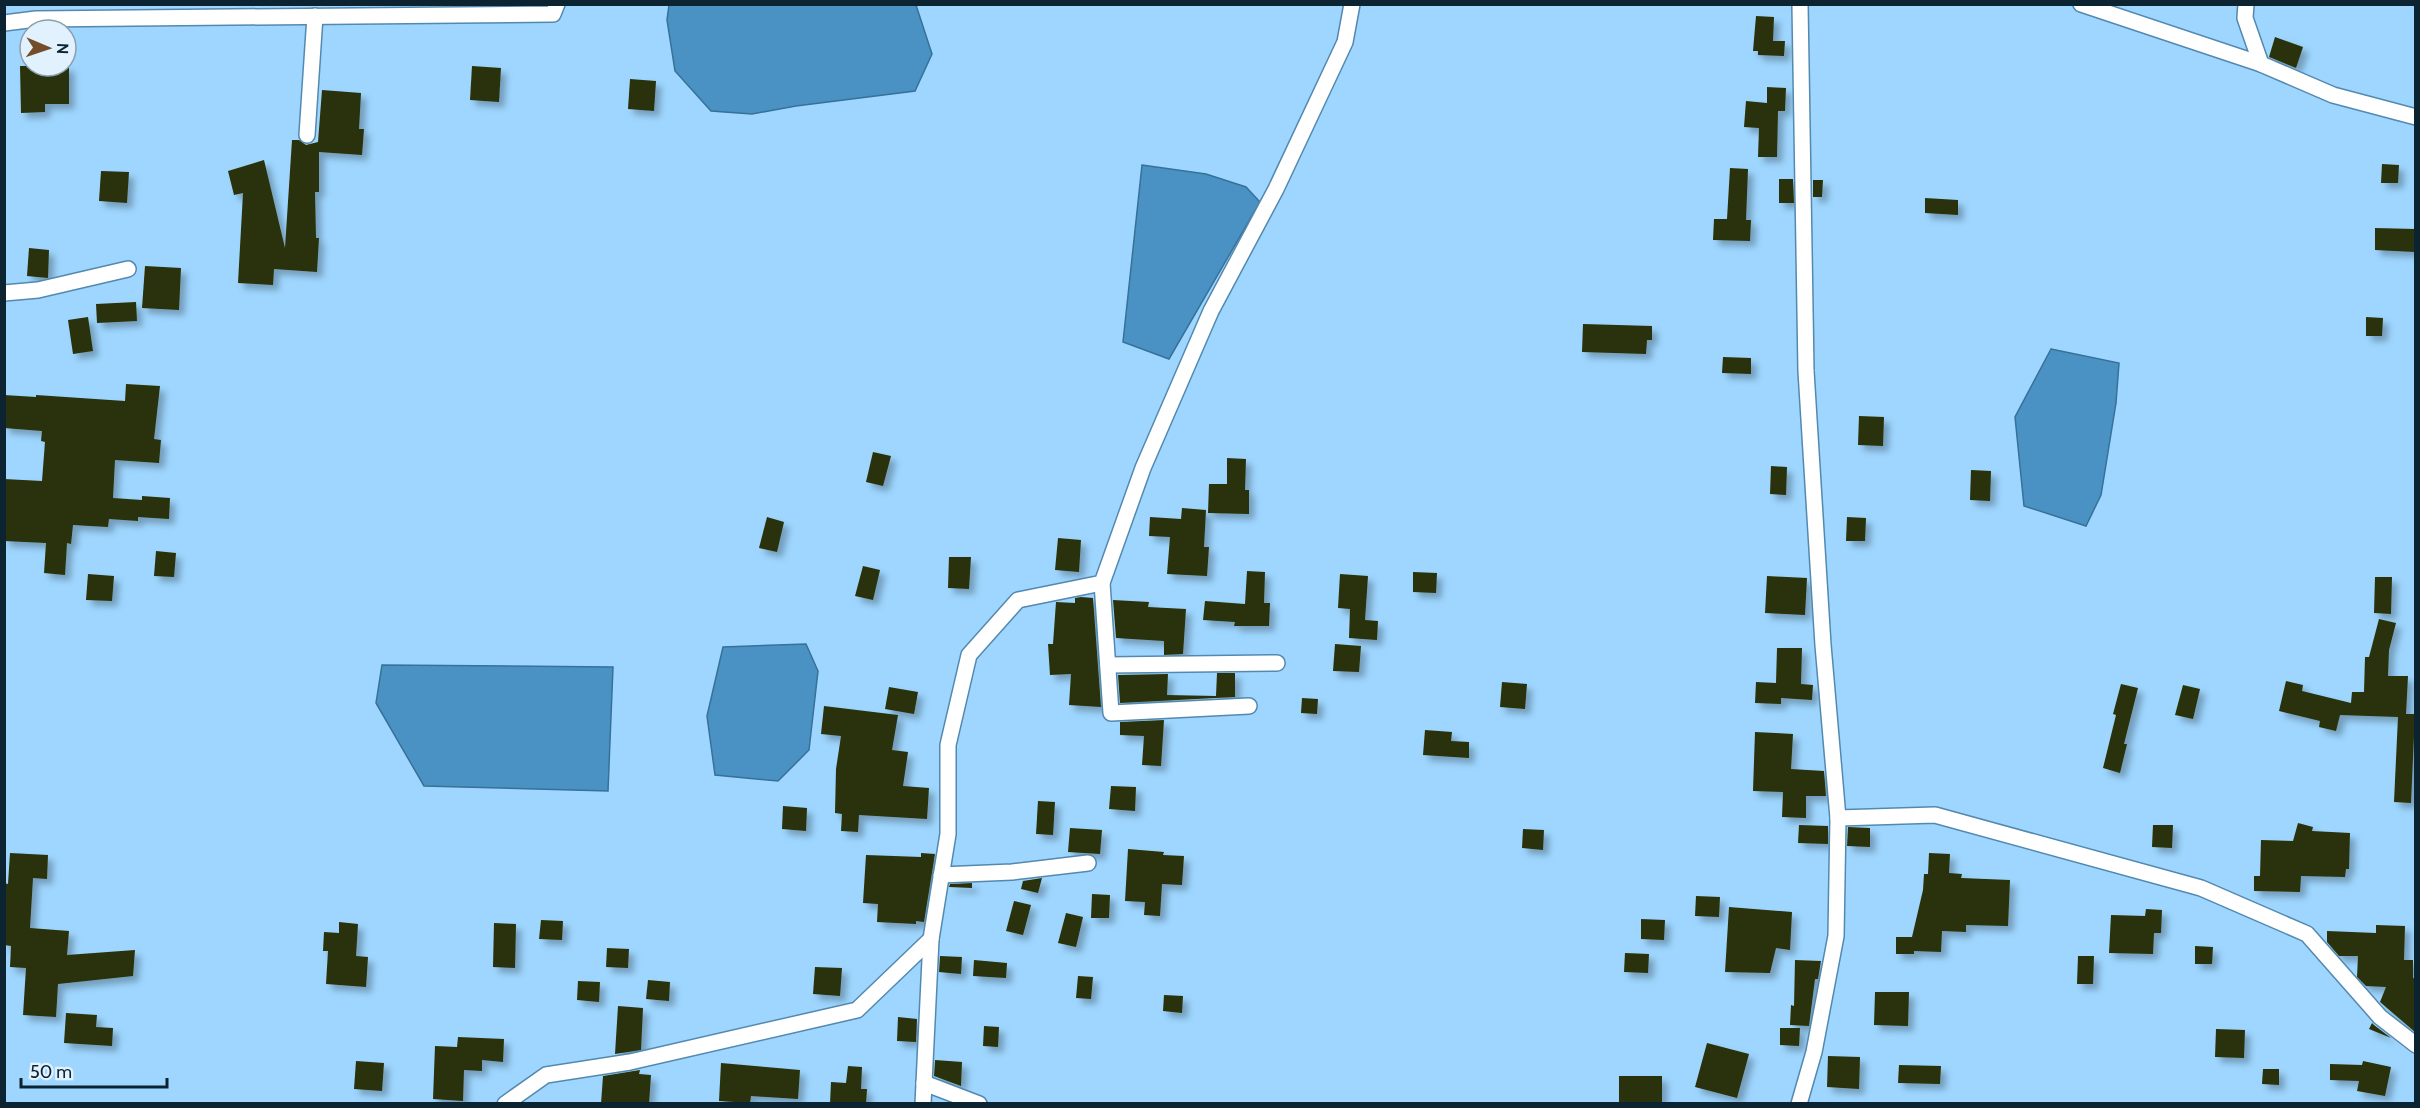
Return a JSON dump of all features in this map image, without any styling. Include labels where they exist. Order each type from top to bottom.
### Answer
[{"type":"street","points":[[4,23],[56,12],[212,11],[315,16],[377,10],[552,14],[557,4]]},
{"type":"street","points":[[1249,706],[1111,713],[1102,583],[1143,468],[1211,311],[1276,189],[1345,42],[1352,4]]},
{"type":"street","points":[[1799,1104],[1814,1052],[1836,936],[1838,818],[1823,645],[1806,371],[1800,4]]},
{"type":"street","points":[[2081,4],[2261,64],[2333,95],[2415,117]]},
{"type":"street","points":[[2246,4],[2245,18],[2261,64]]},
{"type":"street","points":[[307,135],[315,16]]},
{"type":"street","points":[[4,293],[38,290],[128,269]]},
{"type":"street","points":[[922,1104],[931,939],[948,834],[948,745],[969,655],[1018,600],[1102,583]]},
{"type":"street","points":[[1108,665],[1277,663]]},
{"type":"street","points":[[1838,818],[1935,815],[2201,888],[2307,934],[2380,1017],[2415,1045]]},
{"type":"street","points":[[942,875],[1011,872],[1088,863]]},
{"type":"street","points":[[505,1104],[546,1075],[630,1062],[857,1010],[931,939]]},
{"type":"street","points":[[924,1083],[979,1104]]},
{"type":"water","points":[[669,5],[916,5],[932,54],[915,91],[752,114],[711,111],[675,71],[667,20]]},
{"type":"water","points":[[1142,165],[1206,174],[1246,187],[1260,202],[1169,359],[1123,342]]},
{"type":"water","points":[[2051,349],[2119,363],[2116,403],[2101,495],[2086,526],[2024,506],[2015,417]]},
{"type":"water","points":[[806,644],[818,671],[809,750],[778,781],[715,775],[707,716],[723,647]]},
{"type":"water","points":[[382,665],[613,667],[608,791],[424,786],[376,703]]},
{"type":"building","points":[[1756,16],[1774,17],[1773,41],[1785,41],[1784,56],[1758,55],[1758,51],[1753,51]]},
{"type":"building","points":[[2275,37],[2303,47],[2296,68],[2269,57]]},
{"type":"building","points":[[472,66],[501,68],[499,102],[470,100]]},
{"type":"building","points":[[20,78],[69,78],[69,104],[45,104],[45,112],[21,113]]},
{"type":"building","points":[[630,79],[656,81],[654,111],[628,109]]},
{"type":"building","points":[[1767,87],[1786,88],[1785,111],[1778,111],[1777,157],[1758,157],[1759,128],[1744,127],[1746,101],[1767,103]]},
{"type":"building","points":[[322,90],[361,93],[359,129],[364,129],[362,155],[319,152],[319,192],[315,192],[316,238],[319,238],[317,272],[274,269],[273,285],[238,283],[243,193],[234,195],[228,171],[264,160],[285,248],[292,140],[299,140],[306,145],[318,142]]},
{"type":"building","points":[[2382,164],[2399,165],[2398,183],[2381,183]]},
{"type":"building","points":[[1730,168],[1748,169],[1746,220],[1751,220],[1750,241],[1713,240],[1714,219],[1727,219]]},
{"type":"building","points":[[101,171],[129,172],[127,203],[99,201]]},
{"type":"building","points":[[1779,179],[1793,179],[1794,203],[1779,203]]},
{"type":"building","points":[[1813,180],[1823,180],[1822,197],[1813,197]]},
{"type":"building","points":[[1925,198],[1958,200],[1958,215],[1925,213]]},
{"type":"building","points":[[2375,228],[2415,229],[2415,252],[2375,250]]},
{"type":"building","points":[[29,248],[49,250],[48,278],[27,276]]},
{"type":"building","points":[[145,266],[181,268],[179,310],[142,308]]},
{"type":"building","points":[[136,302],[137,321],[97,323],[96,304]]},
{"type":"building","points":[[88,317],[93,351],[73,354],[68,320]]},
{"type":"building","points":[[2366,317],[2383,318],[2382,336],[2366,336]]},
{"type":"building","points":[[1583,324],[1652,326],[1652,340],[1647,340],[1646,354],[1582,352]]},
{"type":"building","points":[[1723,357],[1751,358],[1751,374],[1722,373]]},
{"type":"building","points":[[126,384],[160,386],[154,439],[161,440],[159,463],[115,460],[113,498],[142,500],[142,496],[170,498],[169,519],[138,517],[138,521],[109,519],[108,527],[73,525],[71,544],[67,543],[65,575],[44,573],[46,543],[4,541],[4,479],[42,481],[45,442],[41,441],[42,431],[4,428],[4,395],[125,401]]},
{"type":"building","points":[[1859,416],[1884,417],[1883,446],[1858,445]]},
{"type":"building","points":[[873,452],[891,456],[883,486],[866,482]]},
{"type":"building","points":[[1227,458],[1246,459],[1245,490],[1249,490],[1249,514],[1208,513],[1209,484],[1227,484]]},
{"type":"building","points":[[1771,466],[1787,467],[1786,495],[1770,494]]},
{"type":"building","points":[[1971,470],[1991,471],[1990,501],[1970,500]]},
{"type":"building","points":[[1182,508],[1206,510],[1204,547],[1209,547],[1207,576],[1167,574],[1170,537],[1149,536],[1150,517],[1181,519]]},
{"type":"building","points":[[767,517],[784,522],[777,552],[759,548]]},
{"type":"building","points":[[1847,517],[1866,518],[1865,541],[1846,541]]},
{"type":"building","points":[[1058,538],[1081,540],[1079,572],[1055,570]]},
{"type":"building","points":[[156,551],[176,553],[174,577],[154,576]]},
{"type":"building","points":[[949,557],[971,557],[969,589],[948,588]]},
{"type":"building","points":[[863,566],[880,570],[873,600],[855,596]]},
{"type":"building","points":[[1247,571],[1265,572],[1264,603],[1270,603],[1269,626],[1234,626],[1235,622],[1203,620],[1205,601],[1245,604]]},
{"type":"building","points":[[1413,572],[1437,573],[1436,593],[1413,592]]},
{"type":"building","points":[[88,574],[114,576],[112,601],[86,600]]},
{"type":"building","points":[[1340,574],[1368,576],[1365,620],[1378,621],[1377,640],[1349,638],[1350,609],[1338,608]]},
{"type":"building","points":[[1767,576],[1807,578],[1805,615],[1765,613]]},
{"type":"building","points":[[2375,577],[2392,577],[2391,614],[2374,613]]},
{"type":"building","points":[[1075,598],[1093,598],[1101,707],[1069,705],[1071,674],[1050,675],[1048,644],[1053,644],[1056,602],[1075,603]]},
{"type":"building","points":[[1113,600],[1149,602],[1148,607],[1186,609],[1183,654],[1164,655],[1164,641],[1116,638]]},
{"type":"building","points":[[2379,619],[2396,623],[2389,650],[2388,676],[2408,676],[2406,714],[2415,714],[2411,803],[2394,802],[2398,717],[2340,715],[2336,731],[2319,727],[2320,721],[2279,711],[2286,681],[2303,685],[2302,691],[2351,703],[2352,692],[2364,692],[2365,657],[2369,657]]},
{"type":"building","points":[[1335,644],[1361,646],[1359,672],[1333,671]]},
{"type":"building","points":[[1777,648],[1802,648],[1801,684],[1813,685],[1812,700],[1781,698],[1781,704],[1755,703],[1756,682],[1776,683]]},
{"type":"building","points":[[1217,673],[1235,673],[1235,697],[1120,703],[1118,675],[1168,674],[1167,695],[1216,696]]},
{"type":"building","points":[[1502,682],[1527,684],[1525,709],[1500,707]]},
{"type":"building","points":[[2121,684],[2138,688],[2124,744],[2127,744],[2120,773],[2103,768]]},
{"type":"building","points":[[2183,685],[2200,689],[2193,719],[2175,715]]},
{"type":"building","points":[[889,687],[918,692],[914,714],[885,709]]},
{"type":"building","points":[[1302,698],[1318,699],[1317,714],[1301,713]]},
{"type":"building","points":[[824,706],[898,715],[892,750],[908,752],[903,786],[929,788],[927,819],[859,815],[858,832],[841,831],[842,814],[835,813],[836,769],[841,736],[821,734]]},
{"type":"building","points":[[1164,720],[1161,766],[1142,765],[1144,736],[1120,735],[1120,722]]},
{"type":"building","points":[[1425,730],[1452,732],[1451,741],[1469,742],[1469,758],[1423,755]]},
{"type":"building","points":[[1755,732],[1793,734],[1791,769],[1824,771],[1826,796],[1806,796],[1806,818],[1782,817],[1783,792],[1753,791]]},
{"type":"building","points":[[1111,786],[1136,787],[1135,811],[1109,809]]},
{"type":"building","points":[[1038,801],[1055,802],[1053,835],[1036,834]]},
{"type":"building","points":[[783,806],[807,808],[806,831],[782,829]]},
{"type":"building","points":[[2298,823],[2313,827],[2312,831],[2350,833],[2349,869],[2346,869],[2345,877],[2301,876],[2300,892],[2254,891],[2254,876],[2260,876],[2261,840],[2293,841]]},
{"type":"building","points":[[1799,825],[1828,826],[1828,844],[1798,843]]},
{"type":"building","points":[[2153,825],[2173,825],[2172,848],[2152,847]]},
{"type":"building","points":[[1848,827],[1870,828],[1870,847],[1847,846]]},
{"type":"building","points":[[1070,828],[1102,830],[1100,854],[1068,852]]},
{"type":"building","points":[[1523,829],[1544,830],[1543,850],[1522,848]]},
{"type":"building","points":[[1128,849],[1184,856],[1182,885],[1162,884],[1160,916],[1144,915],[1145,902],[1125,901]]},
{"type":"building","points":[[10,853],[48,855],[47,879],[33,878],[30,928],[69,931],[67,955],[135,950],[133,976],[58,984],[56,1017],[23,1015],[26,968],[10,967],[11,946],[4,945],[4,883],[8,884]]},
{"type":"building","points":[[921,853],[935,854],[924,922],[916,921],[916,924],[877,922],[878,904],[863,903],[866,855],[921,857]]},
{"type":"building","points":[[1929,853],[1950,854],[1949,873],[1962,874],[1961,878],[2010,880],[2008,926],[1966,925],[1966,932],[1942,931],[1941,952],[1914,951],[1914,954],[1896,954],[1896,937],[1912,937],[1923,890],[1924,874],[1928,874]]},
{"type":"building","points":[[1042,878],[1038,893],[1021,889],[1023,881]]},
{"type":"building","points":[[972,883],[972,888],[949,887],[950,884]]},
{"type":"building","points":[[1092,894],[1110,895],[1109,918],[1091,918]]},
{"type":"building","points":[[1696,896],[1720,897],[1719,917],[1695,916]]},
{"type":"building","points":[[1014,901],[1031,905],[1023,935],[1006,931]]},
{"type":"building","points":[[1729,907],[1792,912],[1790,950],[1776,948],[1770,973],[1725,972]]},
{"type":"building","points":[[2146,909],[2162,910],[2161,933],[2154,933],[2153,954],[2109,953],[2111,915],[2145,916]]},
{"type":"building","points":[[1066,913],[1083,917],[1076,947],[1058,943]]},
{"type":"building","points":[[1641,919],[1665,920],[1664,940],[1641,939]]},
{"type":"building","points":[[541,920],[563,921],[562,940],[539,939]]},
{"type":"building","points":[[339,922],[358,924],[356,956],[368,957],[366,987],[326,984],[328,951],[323,951],[324,932],[339,933]]},
{"type":"building","points":[[494,923],[516,924],[515,968],[493,967]]},
{"type":"building","points":[[2376,925],[2405,926],[2404,960],[2413,960],[2413,978],[2415,979],[2415,1032],[2380,1002],[2386,987],[2366,986],[2357,977],[2358,956],[2339,956],[2327,942],[2327,931],[2376,933]]},
{"type":"building","points":[[2195,946],[2213,947],[2212,964],[2195,964]]},
{"type":"building","points":[[607,948],[629,949],[628,968],[606,967]]},
{"type":"building","points":[[1625,953],[1649,954],[1648,973],[1624,972]]},
{"type":"building","points":[[940,956],[962,957],[961,974],[939,972]]},
{"type":"building","points":[[2078,956],[2094,956],[2093,984],[2077,984]]},
{"type":"building","points":[[974,960],[1007,963],[1006,978],[973,976]]},
{"type":"building","points":[[1795,960],[1821,961],[1818,979],[1815,979],[1809,1026],[1790,1025],[1791,1005],[1794,1006]]},
{"type":"building","points":[[815,967],[842,968],[840,996],[813,994]]},
{"type":"building","points":[[1078,976],[1093,977],[1091,999],[1076,998]]},
{"type":"building","points":[[648,980],[670,982],[669,1001],[646,999]]},
{"type":"building","points":[[578,981],[600,982],[599,1002],[577,1000]]},
{"type":"building","points":[[1875,992],[1909,992],[1908,1026],[1874,1025]]},
{"type":"building","points":[[1164,995],[1183,996],[1182,1013],[1163,1011]]},
{"type":"building","points":[[618,1006],[643,1008],[641,1050],[615,1054]]},
{"type":"building","points":[[66,1013],[97,1015],[96,1027],[113,1028],[112,1046],[64,1043]]},
{"type":"building","points":[[898,1017],[917,1019],[916,1042],[897,1041]]},
{"type":"building","points":[[2372,1023],[2374,1025],[2391,1038],[2369,1029]]},
{"type":"building","points":[[984,1026],[999,1027],[998,1047],[983,1046]]},
{"type":"building","points":[[1780,1028],[1800,1028],[1799,1046],[1780,1045]]},
{"type":"building","points":[[2216,1029],[2245,1030],[2244,1058],[2215,1057]]},
{"type":"building","points":[[458,1037],[504,1039],[503,1062],[482,1060],[482,1071],[464,1070],[463,1101],[433,1099],[435,1046],[457,1047]]},
{"type":"building","points":[[1707,1043],[1749,1054],[1737,1098],[1695,1087]]},
{"type":"building","points":[[1828,1056],[1860,1057],[1859,1089],[1827,1087]]},
{"type":"building","points":[[935,1060],[962,1062],[961,1086],[934,1076]]},
{"type":"building","points":[[356,1061],[384,1063],[382,1091],[354,1089]]},
{"type":"building","points":[[2363,1061],[2391,1067],[2385,1096],[2357,1091],[2359,1081],[2330,1080],[2330,1064],[2362,1065]]},
{"type":"building","points":[[721,1063],[800,1070],[798,1099],[751,1096],[750,1103],[719,1101]]},
{"type":"building","points":[[1899,1065],[1941,1066],[1940,1084],[1898,1083]]},
{"type":"building","points":[[848,1066],[862,1067],[861,1089],[867,1089],[866,1104],[830,1104],[831,1082],[846,1083]]},
{"type":"building","points":[[2263,1069],[2279,1069],[2279,1085],[2262,1084]]},
{"type":"building","points":[[640,1070],[639,1074],[651,1075],[649,1104],[601,1104],[603,1076]]},
{"type":"building","points":[[1619,1076],[1662,1076],[1662,1104],[1619,1104]]}]
